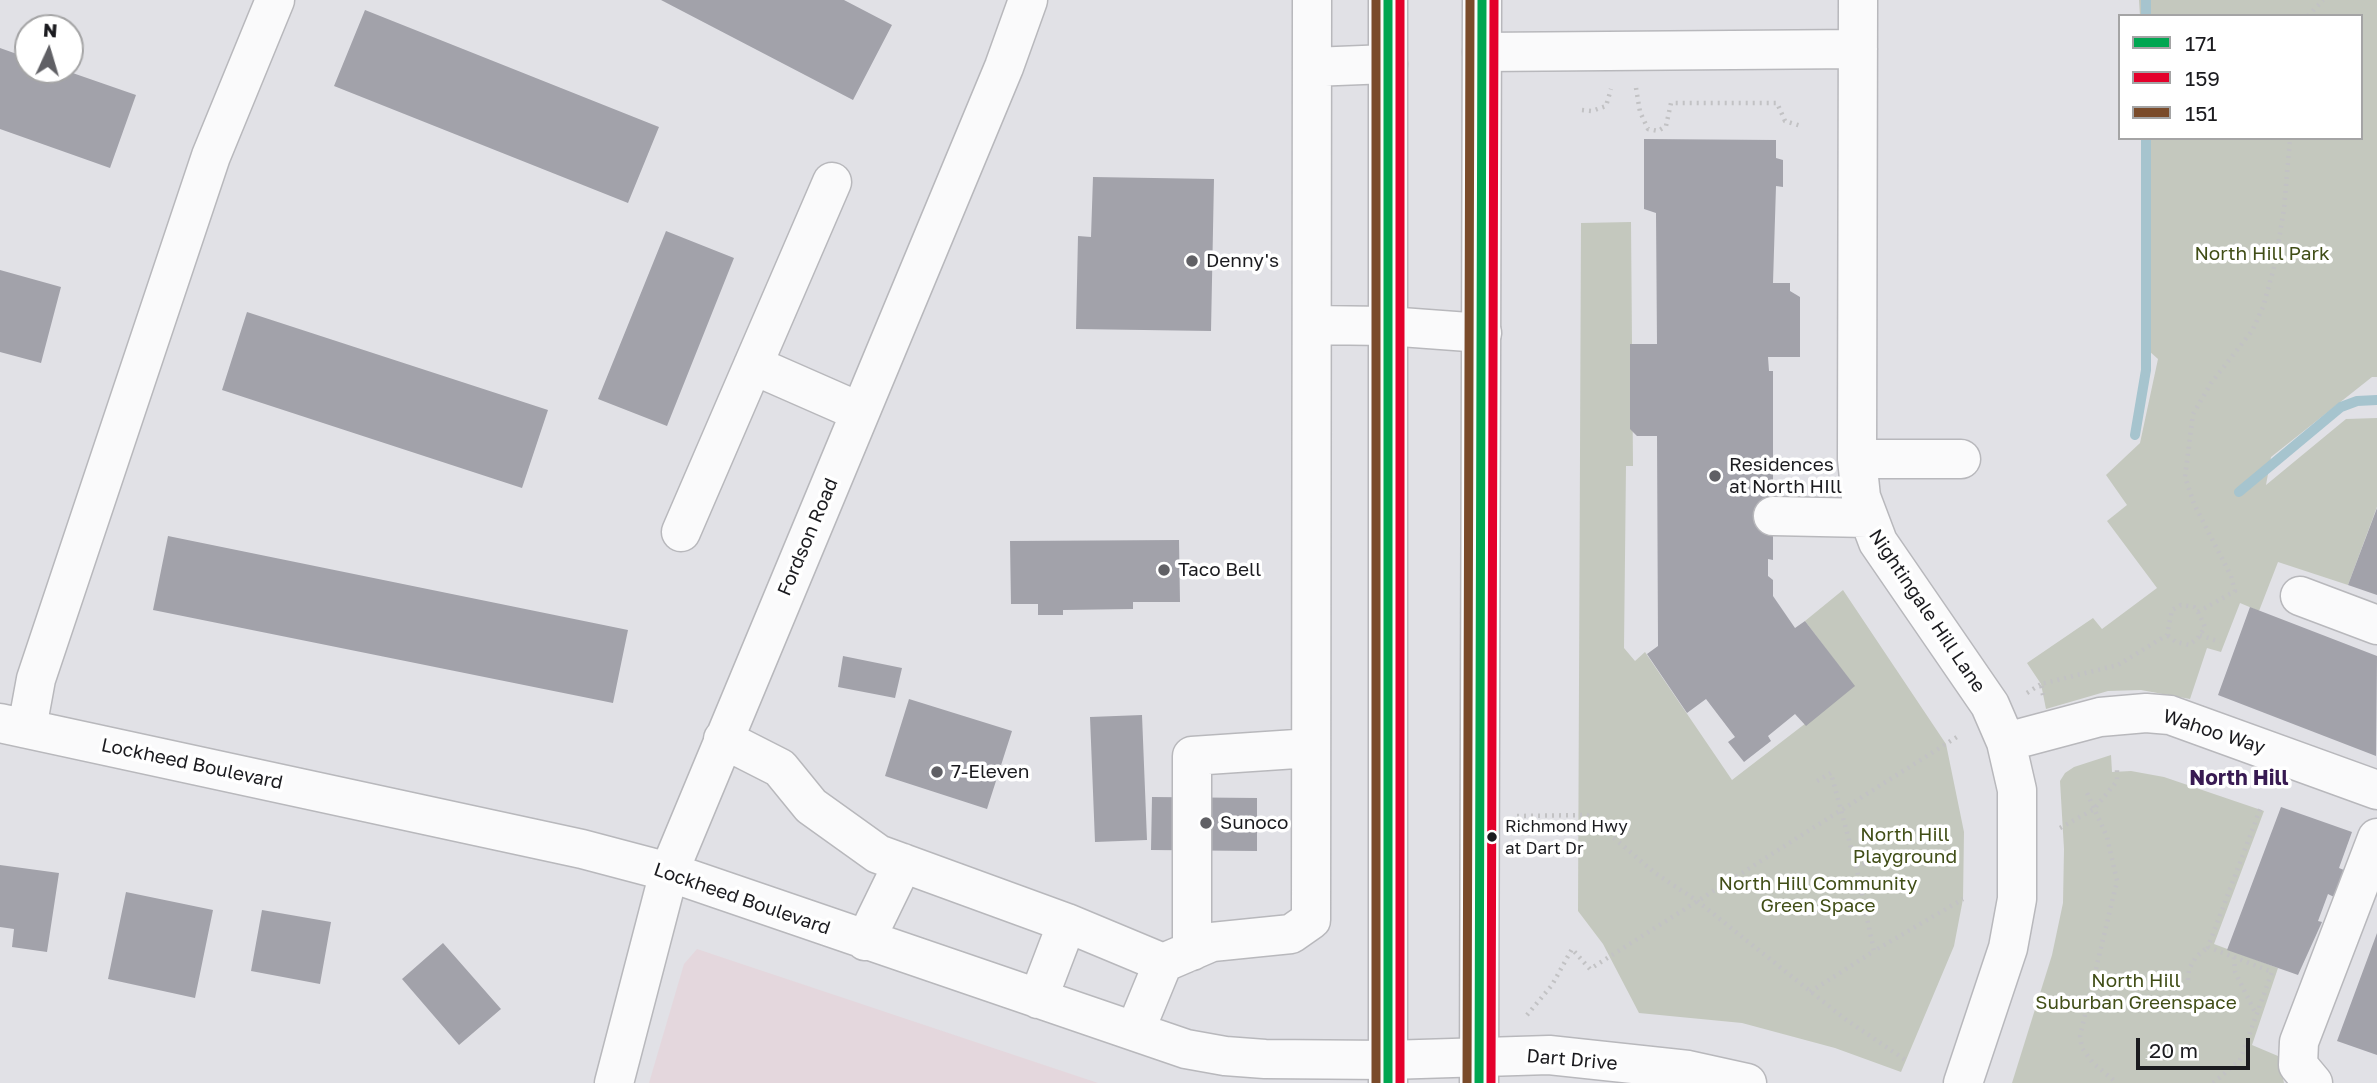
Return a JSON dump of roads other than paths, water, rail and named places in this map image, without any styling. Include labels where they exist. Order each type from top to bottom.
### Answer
[{"type":"main road","points":[[13,725],[36,679],[211,156],[275,0]]},
{"type":"main road","name":"Fordson Road","points":[[614,1083],[669,872],[1028,0]]},
{"type":"main road","points":[[723,739],[780,768],[811,806],[878,854],[1067,923],[1177,957],[1212,942],[1291,934],[1311,920],[1312,0]]},
{"type":"main road","points":[[1388,0],[1388,1072]]},
{"type":"main road","points":[[1480,1070],[1482,0]]},
{"type":"main road","name":"Nightingale Hill Lane","points":[[1858,0],[1857,459],[1861,497],[1878,542],[2000,728],[2017,789],[2017,900],[2008,948],[1963,1083]]},
{"type":"main road","points":[[1482,52],[1858,49]]},
{"type":"main road","points":[[1312,67],[1388,64]]},
{"type":"main road","points":[[681,532],[832,182]]},
{"type":"main road","points":[[1311,325],[1387,326],[1482,333]]},
{"type":"main road","points":[[753,365],[860,412]]},
{"type":"main road","points":[[1857,459],[1961,459]]},
{"type":"main road","points":[[1773,516],[1867,518]]},
{"type":"main road","points":[[2300,596],[2377,625]]},
{"type":"main road","name":"Wahoo Way","points":[[2000,728],[2051,730],[2100,717],[2146,712],[2170,715],[2377,790]]},
{"type":"main road","name":"Lockheed Boulevard","points":[[13,725],[582,849],[669,872],[1186,1049],[1225,1056],[1388,1072],[1480,1070]]},
{"type":"main road","points":[[1135,1031],[1177,957],[1192,756],[1311,748]]},
{"type":"main road","points":[[2313,1083],[2298,1065],[2299,1042],[2377,838]]},
{"type":"main road","points":[[865,941],[903,863]]},
{"type":"main road","points":[[1038,999],[1067,923]]},
{"type":"main road","name":"Dart Drive","points":[[1480,1070],[1688,1070],[1747,1083]]},
{"type":"waterway","points":[[2146,0],[2146,14]]},
{"type":"waterway","points":[[2135,435],[2146,370],[2146,140]]},
{"type":"waterway","points":[[2239,492],[2341,407],[2357,401],[2377,400]]},
{"type":"place","name":"Denny's","points":[[1192,261]]},
{"type":"place","name":"Residences at North HIll","points":[[1715,476]]},
{"type":"place","name":"Taco Bell","points":[[1164,570]]},
{"type":"place","name":"7-Eleven","points":[[937,772]]},
{"type":"place","name":"Sunoco","points":[[1206,823]]},
{"type":"place","name":"Richmond Hwy at Dart Dr","points":[[1492,837]]},
{"type":"district","name":"North Hill","points":[[2239,778]]},
{"type":"park label","name":"North Hill Park","points":[[2262,254]]},
{"type":"park label","name":"North Hill Playground","points":[[1905,846]]},
{"type":"park label","name":"North Hill Community Green Space","points":[[1818,895]]},
{"type":"park label","name":"North Hill Suburban Greenspace","points":[[2136,992]]}]
